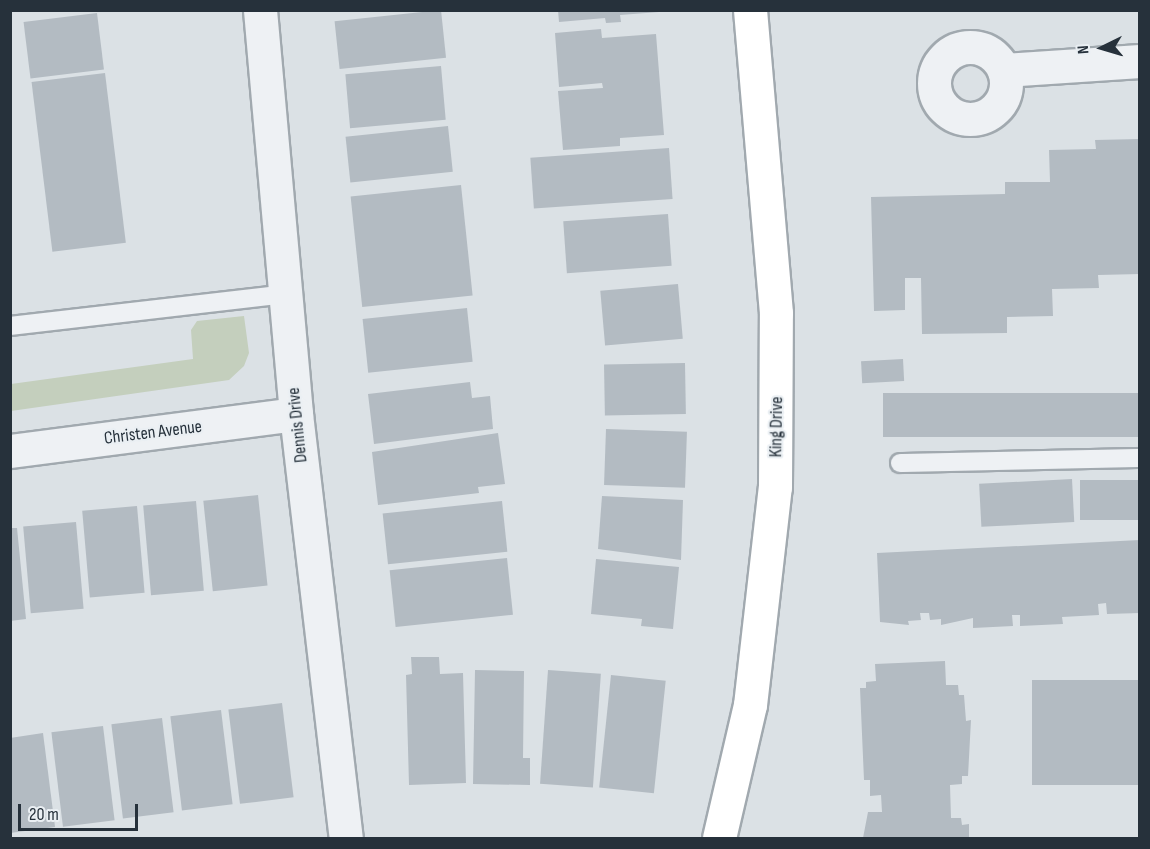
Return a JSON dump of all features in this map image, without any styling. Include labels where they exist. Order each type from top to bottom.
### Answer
[{"type":"street","name":"Dennis Drive","points":[[260,10],[296,414],[346,838]]},
{"type":"street","name":"King Drive","points":[[718,838],[750,705],[775,487],[776,313],[750,10]]},
{"type":"street","points":[[1004,70],[1140,61]]},
{"type":"street","name":"Christen Avenue","points":[[10,451],[296,414]]},
{"type":"lane","points":[[10,327],[285,294]]},
{"type":"lane","points":[[900,463],[1140,458]]},
{"type":"green space","points":[[244,316],[249,353],[244,366],[229,380],[11,411],[11,384],[193,359],[191,330],[197,321]]},
{"type":"building","points":[[441,10],[446,58],[340,69],[335,21]]},
{"type":"building","points":[[558,10],[659,10],[659,12],[620,15],[621,22],[606,23],[605,18],[559,22]]},
{"type":"building","points":[[97,13],[104,70],[30,79],[24,22]]},
{"type":"building","points":[[601,29],[602,38],[656,34],[664,135],[620,138],[620,146],[563,150],[558,91],[603,88],[602,83],[559,87],[555,33]]},
{"type":"building","points":[[441,66],[446,120],[350,128],[345,74]]},
{"type":"building","points":[[105,73],[126,243],[52,252],[32,82]]},
{"type":"building","points":[[448,126],[453,172],[350,183],[346,137]]},
{"type":"building","points":[[1140,139],[1140,274],[1098,275],[1099,288],[1052,289],[1053,316],[1007,317],[1007,333],[922,334],[921,278],[905,278],[905,310],[874,311],[871,197],[1005,194],[1005,182],[1050,182],[1049,150],[1096,149],[1095,140]]},
{"type":"building","points":[[669,148],[673,199],[534,209],[530,158]]},
{"type":"building","points":[[461,185],[473,295],[362,307],[351,197]]},
{"type":"building","points":[[668,214],[672,266],[567,273],[563,221]]},
{"type":"building","points":[[678,284],[683,339],[605,346],[600,291]]},
{"type":"building","points":[[467,308],[473,362],[368,373],[363,319]]},
{"type":"building","points":[[903,359],[904,381],[862,383],[861,361]]},
{"type":"building","points":[[685,363],[686,414],[605,415],[604,364]]},
{"type":"building","points":[[470,382],[472,398],[490,396],[493,429],[374,444],[368,394]]},
{"type":"building","points":[[883,393],[1140,393],[1140,437],[883,437]]},
{"type":"building","points":[[606,429],[687,432],[685,488],[604,485]]},
{"type":"building","points":[[498,433],[505,484],[478,487],[479,493],[378,505],[372,452]]},
{"type":"building","points":[[1072,479],[1074,522],[981,527],[979,484]]},
{"type":"building","points":[[1080,480],[1140,480],[1140,520],[1080,520]]},
{"type":"building","points":[[258,495],[268,586],[213,591],[203,501]]},
{"type":"building","points":[[602,496],[683,500],[681,560],[598,549]]},
{"type":"building","points":[[196,501],[204,591],[151,595],[143,506]]},
{"type":"building","points":[[502,501],[507,552],[388,564],[383,514]]},
{"type":"building","points":[[137,506],[145,593],[90,597],[82,511]]},
{"type":"building","points":[[76,522],[84,609],[31,613],[23,527]]},
{"type":"building","points":[[10,528],[17,528],[26,619],[10,621]]},
{"type":"building","points":[[1140,540],[1140,613],[1107,614],[1106,603],[1098,604],[1099,615],[1062,617],[1063,624],[1020,626],[1020,615],[1012,615],[1013,626],[973,628],[973,618],[941,625],[941,619],[930,620],[929,613],[920,613],[921,620],[908,621],[909,625],[880,622],[877,553]]},
{"type":"building","points":[[507,558],[513,615],[396,627],[390,570]]},
{"type":"building","points":[[596,559],[679,567],[673,629],[641,626],[642,619],[591,614]]},
{"type":"building","points":[[411,657],[439,657],[440,674],[463,673],[466,783],[409,785],[406,675],[412,674]]},
{"type":"building","points":[[945,661],[946,685],[958,685],[959,695],[964,695],[966,721],[971,720],[968,776],[962,776],[962,784],[950,785],[951,818],[961,818],[962,825],[969,824],[969,838],[863,838],[868,812],[882,812],[881,795],[870,796],[870,780],[864,780],[860,688],[866,688],[866,682],[876,681],[875,664]]},
{"type":"building","points":[[475,670],[524,671],[523,758],[530,758],[530,785],[473,784]]},
{"type":"building","points":[[548,670],[601,674],[593,787],[540,784]]},
{"type":"building","points":[[611,675],[666,681],[654,793],[599,787]]},
{"type":"building","points":[[1032,680],[1140,680],[1140,785],[1032,785]]},
{"type":"building","points":[[282,703],[294,797],[240,804],[228,710]]},
{"type":"building","points":[[221,710],[233,804],[182,811],[170,716]]},
{"type":"building","points":[[162,718],[174,812],[123,819],[111,724]]},
{"type":"building","points":[[103,726],[115,820],[63,827],[51,732]]},
{"type":"building","points":[[43,733],[55,827],[10,833],[10,738]]}]
